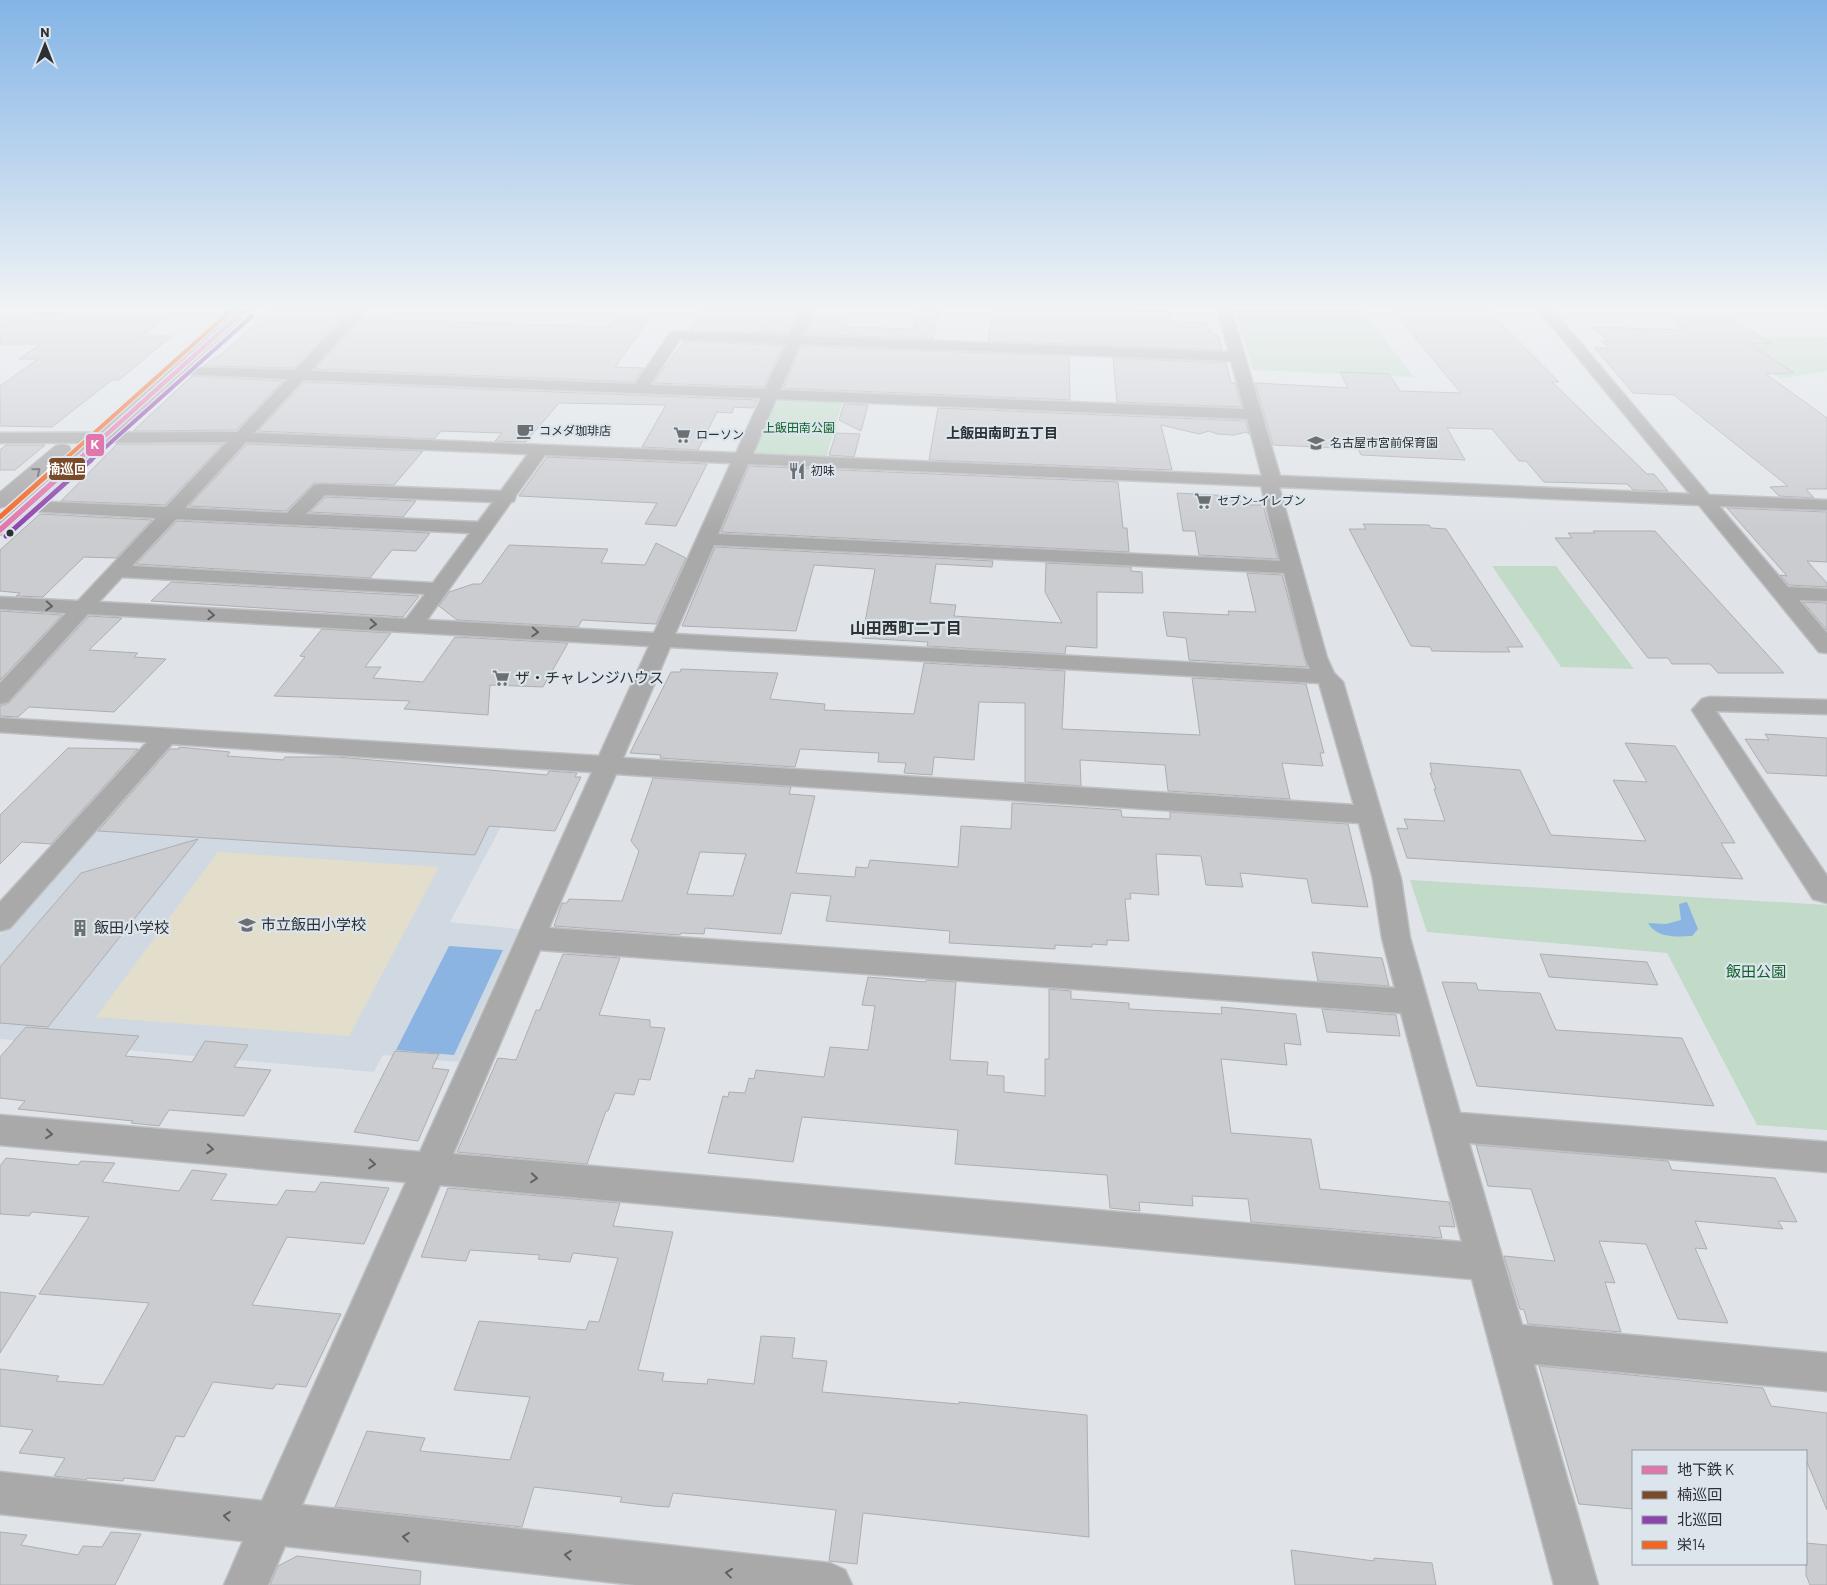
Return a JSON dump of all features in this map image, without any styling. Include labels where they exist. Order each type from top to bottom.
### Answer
[{"type":"street","points":[[0,502],[140,383]]},
{"type":"street","points":[[0,528],[164,383]]},
{"type":"street","points":[[0,697],[291,383]]},
{"type":"street","points":[[517,383],[1254,414]]},
{"type":"street","points":[[640,388],[643,383]]},
{"type":"street","points":[[246,1585],[776,383]]},
{"type":"street","points":[[1245,383],[1316,658],[1325,677],[1332,682],[1370,815],[1387,879],[1396,938],[1413,1002],[1576,1585]]},
{"type":"street","points":[[1607,383],[1827,647]]},
{"type":"street","points":[[0,438],[240,437],[1827,505]]},
{"type":"street","points":[[412,626],[508,497],[539,451]]},
{"type":"street","points":[[292,518],[320,489],[508,497]]},
{"type":"street","points":[[26,506],[485,528]]},
{"type":"street","points":[[708,539],[1293,568]]},
{"type":"street","points":[[117,570],[440,589]]},
{"type":"street","points":[[1782,592],[1827,595]]},
{"type":"street","points":[[0,603],[1325,677]]},
{"type":"street","points":[[1827,707],[1710,704],[1704,710],[1823,892],[1827,893]]},
{"type":"street","points":[[0,725],[1370,815]]},
{"type":"street","points":[[0,920],[10,898],[167,735]]},
{"type":"street","points":[[531,938],[1413,1002]]},
{"type":"street","points":[[1448,1127],[1827,1157]]},
{"type":"street","points":[[0,1130],[1486,1262]]},
{"type":"street","points":[[1509,1343],[1827,1372]]},
{"type":"street","points":[[0,1492],[274,1521],[830,1585]]},
{"type":"shaded area","name":"市立飯田小学校","points":[[141,781],[510,810],[450,922],[519,929],[458,1062],[383,1055],[374,1072],[0,1039],[0,935]]},
{"type":"green space","name":"上飯田南公園","points":[[776,399],[843,400],[826,458],[760,455],[755,452]]},
{"type":"green space","points":[[1492,566],[1556,566],[1634,669],[1561,667]]},
{"type":"green space","name":"飯田公園","points":[[1410,880],[1827,905],[1827,1130],[1757,1125],[1667,953],[1427,932]]},
{"type":"sand","points":[[218,852],[439,867],[349,1036],[96,1017]]},
{"type":"water","points":[[1687,902],[1698,929],[1692,936],[1667,936],[1656,932],[1648,923],[1666,924],[1681,920],[1679,904]]},
{"type":"water","points":[[449,946],[503,950],[454,1055],[396,1050]]},
{"type":"building","points":[[4,383],[108,383],[52,427],[0,426],[0,386]]},
{"type":"building","points":[[185,383],[281,383],[236,430],[133,431]]},
{"type":"building","points":[[303,383],[757,400],[753,408],[734,407],[732,413],[717,412],[698,450],[642,447],[666,405],[559,403],[526,442],[495,441],[502,433],[441,431],[434,439],[258,431]]},
{"type":"building","points":[[653,383],[766,383],[764,387]]},
{"type":"building","points":[[785,383],[1070,383],[1070,400],[783,388]]},
{"type":"building","points":[[1115,383],[1235,383],[1242,407],[1117,402]]},
{"type":"building","points":[[1255,383],[1348,388],[1345,383],[1395,383],[1400,391],[1461,393],[1453,383],[1553,383],[1647,474],[1654,474],[1668,491],[1633,490],[1627,484],[1544,482],[1526,461],[1519,461],[1492,429],[1447,428],[1465,460],[1361,455],[1358,449],[1273,445]]},
{"type":"building","points":[[1625,383],[1778,383],[1827,418],[1827,489],[1806,489],[1814,498],[1779,496],[1770,487],[1788,486],[1674,395],[1633,393]]},
{"type":"building","points":[[844,404],[868,405],[861,431],[839,420]]},
{"type":"building","points":[[938,408],[1246,421],[1249,434],[1246,432],[1234,435],[1217,434],[1209,431],[1199,434],[1161,425],[1172,470],[929,460]]},
{"type":"building","points":[[836,433],[860,434],[854,457],[829,455]]},
{"type":"building","points":[[117,444],[223,444],[165,505],[61,501]]},
{"type":"building","points":[[247,444],[423,451],[394,485],[314,483],[286,511],[189,506]]},
{"type":"building","points":[[6,445],[45,445],[15,470],[0,470],[0,450]]},
{"type":"building","points":[[547,457],[707,464],[676,526],[645,524],[657,503],[519,496]]},
{"type":"building","points":[[749,466],[1118,482],[1123,528],[1127,528],[1129,552],[721,532]]},
{"type":"building","points":[[1177,493],[1232,496],[1233,501],[1241,501],[1242,505],[1263,505],[1278,559],[1199,555],[1195,531],[1183,531]]},
{"type":"building","points":[[326,497],[416,501],[403,517],[310,512]]},
{"type":"building","points":[[1727,508],[1827,512],[1827,562],[1807,561],[1827,583],[1827,587],[1789,585],[1780,575],[1787,576]]},
{"type":"building","points":[[40,514],[152,520],[116,558],[84,557],[43,597],[16,596],[20,593],[0,591],[0,550]]},
{"type":"building","points":[[177,521],[430,533],[416,551],[392,550],[370,578],[136,564]]},
{"type":"building","points":[[1363,524],[1429,525],[1431,528],[1446,529],[1523,647],[1507,647],[1510,652],[1486,652],[1432,651],[1430,647],[1411,646],[1349,529],[1366,529]]},
{"type":"building","points":[[1593,531],[1655,531],[1784,673],[1718,673],[1710,664],[1672,664],[1668,658],[1648,658],[1555,538],[1572,538],[1568,533],[1595,533]]},
{"type":"building","points":[[656,543],[686,558],[656,624],[582,620],[578,627],[457,620],[439,606],[449,592],[473,584],[481,584],[509,545],[608,549],[601,563],[645,565]]},
{"type":"building","points":[[715,547],[993,561],[992,567],[936,564],[930,603],[956,605],[954,616],[1062,623],[1045,592],[1046,563],[1131,567],[1131,571],[1142,572],[1143,593],[1097,592],[1097,648],[1066,646],[1065,654],[927,646],[928,642],[862,638],[875,569],[814,565],[796,631],[682,626]]},
{"type":"building","points":[[1247,573],[1282,575],[1307,667],[1189,660],[1186,638],[1167,636],[1163,612],[1229,615],[1228,611],[1256,612]]},
{"type":"building","points":[[171,582],[419,596],[403,617],[151,601]]},
{"type":"building","points":[[1803,602],[1827,603],[1827,630]]},
{"type":"building","points":[[0,611],[62,615],[0,680]]},
{"type":"building","points":[[89,616],[122,618],[89,650],[138,653],[134,657],[166,659],[114,712],[29,707],[18,717],[0,716],[0,706],[9,703]]},
{"type":"building","points":[[322,629],[391,633],[365,667],[381,667],[373,678],[423,682],[455,637],[568,643],[543,687],[490,685],[488,715],[404,709],[410,701],[274,696],[305,657],[300,656]]},
{"type":"building","points":[[924,663],[1065,671],[1062,729],[1200,735],[1192,678],[1306,684],[1324,753],[1320,753],[1323,766],[1282,763],[1290,799],[1168,791],[1165,765],[1080,760],[1081,786],[1025,782],[1025,703],[979,702],[974,760],[934,757],[932,775],[904,773],[906,763],[878,762],[879,753],[800,749],[795,767],[660,758],[661,755],[630,753],[671,672],[680,672],[681,669],[778,673],[770,699],[825,704],[824,710],[914,714]]},
{"type":"building","points":[[1765,734],[1827,738],[1827,776],[1767,773],[1745,739],[1769,740]]},
{"type":"building","points":[[1625,743],[1675,746],[1735,843],[1721,843],[1743,879],[1407,858],[1397,828],[1408,829],[1404,819],[1445,821],[1434,789],[1436,789],[1430,773],[1432,773],[1430,763],[1520,770],[1551,835],[1646,841],[1613,780],[1647,782]]},
{"type":"building","points":[[179,747],[230,752],[227,756],[283,760],[285,757],[337,757],[547,775],[549,771],[577,773],[575,777],[581,777],[555,831],[489,826],[475,855],[98,831],[170,749],[179,749]]},
{"type":"building","points":[[68,748],[138,749],[51,844],[22,842],[0,864],[0,815]]},
{"type":"building","points":[[653,778],[791,787],[789,794],[815,796],[796,873],[855,877],[856,867],[868,868],[870,860],[958,867],[961,826],[1011,829],[1012,803],[1121,810],[1122,817],[1170,819],[1170,812],[1348,824],[1368,907],[1312,903],[1307,879],[1240,873],[1243,887],[1206,885],[1201,856],[1156,854],[1159,895],[1130,893],[1131,899],[1125,899],[1129,941],[1107,940],[1107,945],[1092,944],[1092,947],[1055,945],[1055,949],[949,943],[950,931],[826,921],[831,896],[791,893],[781,934],[705,928],[704,934],[681,933],[680,935],[554,926],[562,903],[567,903],[569,899],[622,901],[639,851],[631,841]],"holes":[[[700,852],[746,854],[733,896],[687,894]]]},
{"type":"building","name":"飯田小学校","points":[[198,839],[48,1027],[0,1023],[0,967],[81,873]]},
{"type":"building","points":[[1312,952],[1382,958],[1389,986],[1318,981]]},
{"type":"building","points":[[563,954],[620,958],[599,1015],[650,1020],[650,1027],[665,1028],[650,1080],[639,1079],[634,1095],[615,1093],[608,1111],[606,1111],[587,1164],[457,1152],[498,1058],[516,1060],[536,1010],[540,1010]]},
{"type":"building","points":[[1540,954],[1647,962],[1658,985],[1549,977]]},
{"type":"building","points":[[868,977],[926,982],[926,980],[956,982],[950,1060],[988,1062],[987,1075],[1004,1076],[1004,1092],[1045,1096],[1045,1059],[1049,1059],[1049,989],[1071,991],[1071,999],[1129,1003],[1129,1009],[1222,1014],[1221,1007],[1296,1014],[1301,1045],[1284,1043],[1287,1065],[1221,1059],[1231,1133],[1311,1139],[1320,1189],[1449,1202],[1455,1227],[1439,1226],[1442,1238],[1251,1222],[1248,1199],[1192,1196],[1193,1206],[1139,1202],[1140,1211],[1110,1208],[1107,1175],[955,1164],[958,1130],[802,1117],[793,1162],[708,1153],[723,1096],[728,1097],[729,1092],[745,1093],[749,1078],[754,1079],[756,1070],[824,1077],[830,1047],[868,1050],[875,1006],[862,1005]]},
{"type":"building","points":[[1442,982],[1476,983],[1478,990],[1540,993],[1556,1030],[1682,1038],[1714,1106],[1477,1086]]},
{"type":"building","points":[[1322,1009],[1396,1015],[1400,1036],[1327,1032]]},
{"type":"building","points":[[26,1027],[139,1036],[125,1056],[192,1062],[205,1041],[248,1045],[234,1067],[271,1070],[244,1116],[169,1110],[159,1126],[131,1123],[133,1121],[18,1109],[25,1101],[0,1098],[0,1057]]},
{"type":"building","points":[[395,1051],[439,1054],[432,1068],[449,1070],[418,1141],[354,1132]]},
{"type":"building","points":[[1476,1145],[1668,1161],[1672,1170],[1775,1178],[1797,1222],[1778,1221],[1783,1229],[1695,1221],[1707,1249],[1695,1248],[1728,1323],[1678,1319],[1646,1244],[1599,1241],[1615,1283],[1605,1282],[1621,1332],[1528,1324],[1524,1310],[1520,1309],[1504,1256],[1555,1261],[1531,1189],[1488,1186]]},
{"type":"building","points":[[6,1158],[78,1165],[81,1161],[115,1163],[102,1182],[179,1191],[192,1170],[227,1174],[211,1200],[277,1205],[286,1190],[315,1192],[321,1182],[389,1188],[364,1244],[287,1237],[252,1305],[341,1314],[306,1387],[276,1384],[273,1389],[213,1382],[184,1437],[176,1436],[154,1481],[124,1478],[123,1481],[87,1478],[86,1480],[54,1476],[65,1458],[19,1453],[33,1430],[0,1426],[0,1369],[59,1376],[56,1381],[103,1385],[149,1303],[39,1294],[89,1217],[32,1212],[29,1216],[0,1214],[0,1166]]},
{"type":"building","points":[[448,1188],[620,1203],[613,1226],[673,1232],[638,1370],[664,1373],[662,1381],[707,1384],[708,1379],[754,1384],[761,1336],[795,1338],[792,1358],[827,1361],[822,1392],[959,1404],[959,1402],[1087,1415],[1089,1537],[863,1513],[857,1564],[829,1561],[836,1510],[673,1493],[669,1507],[653,1506],[620,1502],[622,1497],[534,1487],[522,1527],[335,1507],[367,1431],[425,1438],[420,1451],[510,1460],[530,1397],[454,1390],[479,1321],[586,1330],[589,1321],[599,1322],[618,1258],[573,1253],[570,1262],[538,1259],[540,1255],[470,1250],[466,1261],[421,1257]]},
{"type":"building","points":[[0,1292],[36,1296],[0,1353]]},
{"type":"building","points":[[1539,1366],[1763,1388],[1771,1406],[1827,1413],[1827,1510],[1807,1462],[1807,1450],[1632,1450],[1632,1509],[1579,1504]]},
{"type":"building","points":[[0,1532],[27,1535],[21,1545],[78,1555],[83,1546],[102,1547],[111,1532],[141,1534],[115,1585],[0,1585]]},
{"type":"building","points":[[1807,1543],[1827,1545],[1827,1585],[1810,1585],[1806,1575]]},
{"type":"building","points":[[1291,1550],[1374,1561],[1374,1558],[1432,1563],[1436,1585],[1295,1585]]},
{"type":"building","points":[[297,1556],[421,1571],[420,1585],[270,1585],[278,1566]]},
{"type":"metro line","name":"K","points":[[0,530],[164,383]]},
{"type":"transit line","name":"栄14","points":[[0,517],[150,383]]},
{"type":"transit line","name":"楠巡回","points":[[0,529],[163,383]]},
{"type":"transit line","name":"北巡回","points":[[6,536],[177,383]]},
{"type":"place","name":"コメダ珈琲店","points":[[525,431]]},
{"type":"place","name":"ローソン","points":[[682,435]]},
{"type":"place","name":"名古屋市宮前保育園","points":[[1316,443]]},
{"type":"place","name":"初味","points":[[797,471]]},
{"type":"place","name":"セブン-イレブン","points":[[1203,501]]},
{"type":"place","name":"ザ・チャレンジハウス","points":[[501,678]]},
{"type":"place","name":"市立飯田小学校","points":[[247,925]]},
{"type":"place","name":"飯田小学校","points":[[80,928]]},
{"type":"district","name":"上飯田南町五丁目","points":[[1002,433]]},
{"type":"district","name":"山田西町二丁目","points":[[906,628]]}]
